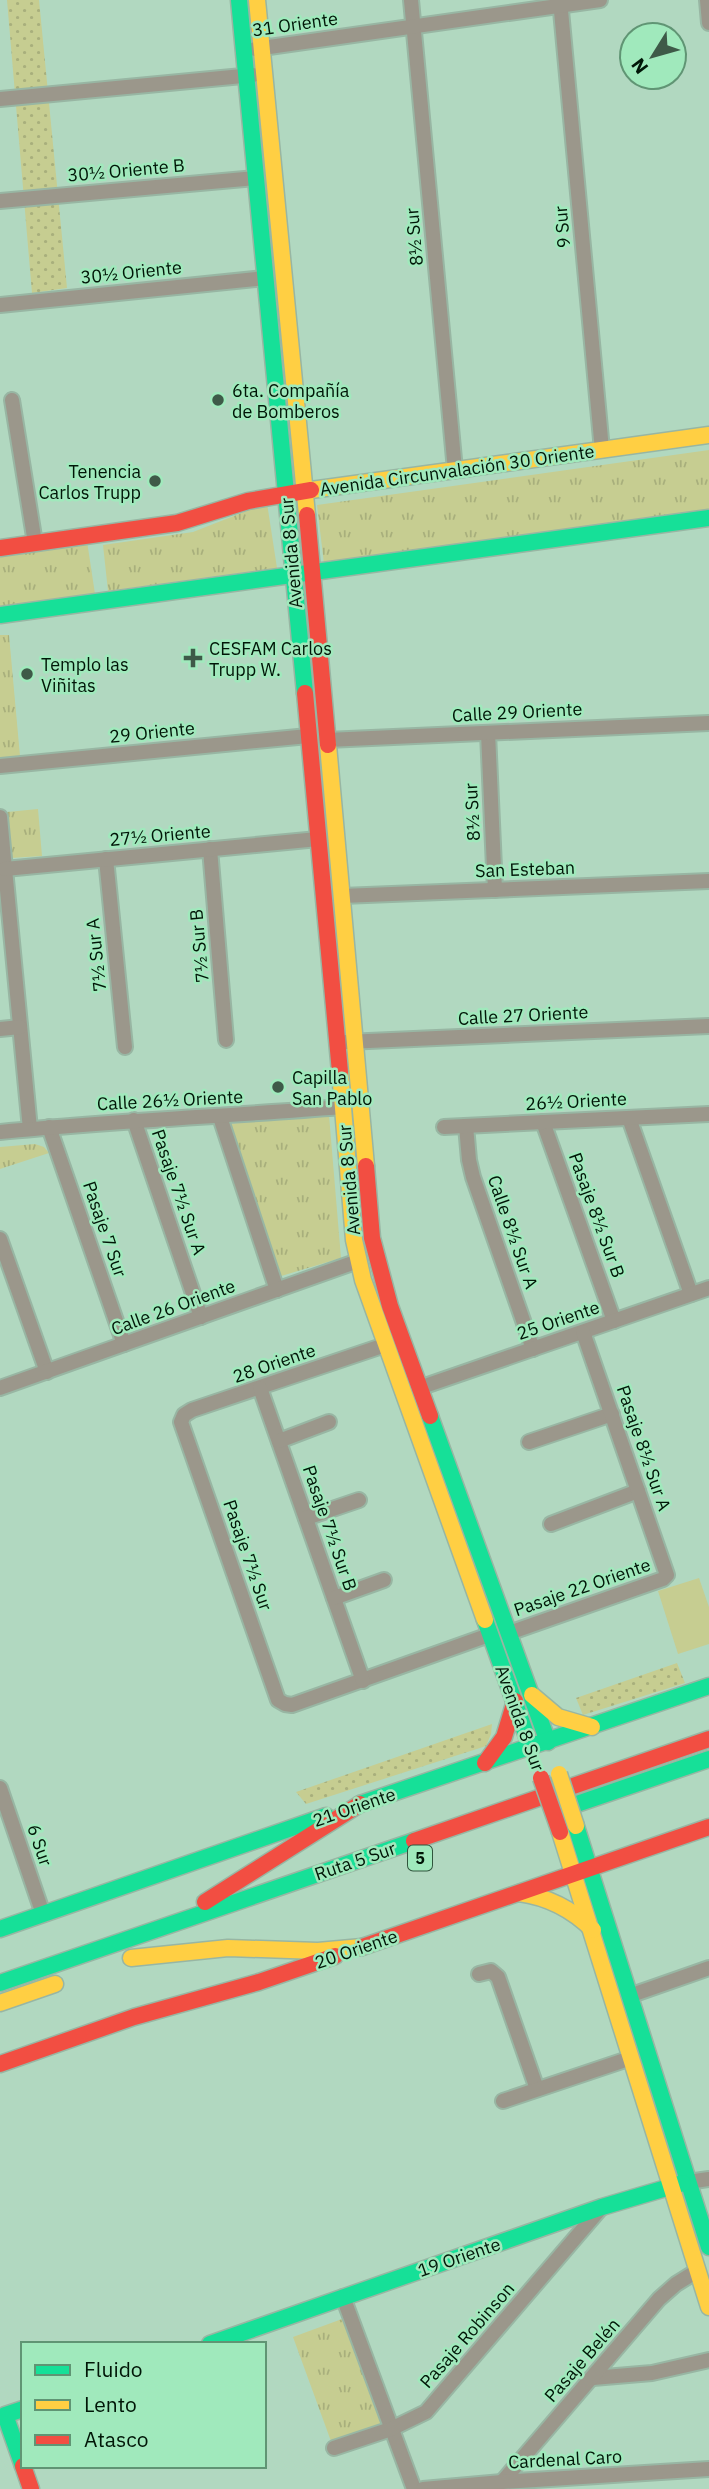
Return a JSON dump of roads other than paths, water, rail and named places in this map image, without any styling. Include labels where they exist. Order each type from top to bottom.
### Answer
[{"type":"main road","name":"Avenida 8 Sur","points":[[239,0],[338,1042],[351,1218],[358,1261],[385,1345],[515,1701],[594,1931],[709,2306]]},
{"type":"main road","name":"Avenida 8 Sur","points":[[257,0],[313,573],[372,1238],[383,1285],[559,1774],[709,2248]]},
{"type":"main road","name":"Avenida Circunvalación 30 Oriente","points":[[0,548],[177,523],[248,501],[303,491],[709,435]]},
{"type":"main road","points":[[0,615],[709,518]]},
{"type":"main road","name":"21 Oriente","points":[[0,1929],[709,1686]]},
{"type":"main road","points":[[532,1695],[558,1717],[592,1727]]},
{"type":"main road","points":[[485,1763],[504,1738],[515,1701]]},
{"type":"main road","name":"Ruta 5 Sur","points":[[0,1983],[709,1739]]},
{"type":"main road","points":[[536,1818],[709,1759]]},
{"type":"main road","points":[[148,1933],[230,1886],[360,1804]]},
{"type":"main road","name":"20 Oriente","points":[[0,2064],[134,2018],[259,1982],[709,1827]]},
{"type":"main road","points":[[519,1893],[553,1901],[571,1911],[594,1931]]},
{"type":"main road","points":[[196,1935],[124,1960],[219,1948],[318,1951],[362,1947]]},
{"type":"main road","points":[[0,2003],[65,1980]]},
{"type":"main road","name":"19 Oriente","points":[[216,2342],[602,2207],[688,2182]]},
{"type":"main road","points":[[21,2409],[2,2411],[21,2461]]},
{"type":"main road","points":[[24,2468],[31,2489]]},
{"type":"street","name":"8½ Sur","points":[[411,0],[455,470]]},
{"type":"street","name":"31 Oriente","points":[[244,51],[560,3],[600,0]]},
{"type":"street","points":[[707,0],[709,23]]},
{"type":"street","name":"9 Sur","points":[[560,3],[602,450]]},
{"type":"street","points":[[0,99],[264,74]]},
{"type":"street","name":"30½ Oriente B","points":[[0,201],[256,178]]},
{"type":"street","name":"30½ Oriente","points":[[0,305],[265,278]]},
{"type":"street","points":[[12,400],[35,543]]},
{"type":"street","name":"Calle 29 Oriente","points":[[327,740],[709,723]]},
{"type":"street","name":"8½ Sur","points":[[488,733],[495,890]]},
{"type":"street","name":"29 Oriente","points":[[0,766],[308,736]]},
{"type":"street","points":[[0,817],[5,869],[5,925],[20,1027],[30,1129]]},
{"type":"street","name":"27½ Oriente","points":[[5,869],[318,839]]},
{"type":"street","name":"7½ Sur B","points":[[210,849],[226,1040]]},
{"type":"street","name":"7½ Sur A","points":[[106,859],[125,1047]]},
{"type":"street","name":"San Esteban","points":[[342,896],[709,881]]},
{"type":"street","name":"Calle 27 Oriente","points":[[338,1042],[709,1026]]},
{"type":"street","points":[[0,1029],[20,1027]]},
{"type":"street","name":"Calle 26½ Oriente","points":[[0,1132],[134,1120],[220,1117],[342,1107]]},
{"type":"street","name":"26½ Oriente","points":[[444,1127],[709,1115]]},
{"type":"street","points":[[220,1117],[277,1290]]},
{"type":"street","points":[[629,1118],[691,1294]]},
{"type":"street","name":"Pasaje 7½ Sur A","points":[[134,1120],[201,1317]]},
{"type":"street","name":"Pasaje 8½ Sur B","points":[[543,1122],[614,1321]]},
{"type":"street","name":"Calle 8½ Sur A","points":[[466,1126],[473,1177],[533,1349]]},
{"type":"street","name":"Pasaje 7 Sur","points":[[49,1127],[124,1344]]},
{"type":"street","points":[[0,1239],[47,1372]]},
{"type":"street","name":"Calle 26 Oriente","points":[[0,1388],[358,1261]]},
{"type":"street","name":"25 Oriente","points":[[419,1388],[709,1288]]},
{"type":"street","name":"Pasaje 8½ Sur A","points":[[583,1332],[667,1577]]},
{"type":"street","name":"28 Oriente","points":[[181,1422],[184,1415],[192,1409],[385,1345]]},
{"type":"street","name":"Pasaje 7½ Sur B","points":[[260,1388],[363,1681]]},
{"type":"street","points":[[528,1442],[612,1414]]},
{"type":"street","name":"Pasaje 7½ Sur","points":[[181,1422],[278,1700],[292,1705],[363,1681]]},
{"type":"street","points":[[279,1441],[329,1422]]},
{"type":"street","points":[[551,1524],[638,1491]]},
{"type":"street","points":[[306,1518],[359,1500]]},
{"type":"street","name":"Pasaje 22 Oriente","points":[[509,1633],[667,1577]]},
{"type":"street","points":[[334,1598],[384,1580]]},
{"type":"street","points":[[363,1681],[489,1635]]},
{"type":"street","name":"6 Sur","points":[[0,1788],[43,1914]]},
{"type":"street","points":[[629,1996],[709,1968]]},
{"type":"street","points":[[479,1974],[491,1971],[498,1977],[537,2089]]},
{"type":"street","points":[[503,2101],[631,2058]]},
{"type":"street","name":"19 Oriente","points":[[688,2182],[709,2179]]},
{"type":"street","name":"Pasaje Robinson","points":[[334,2448],[391,2429],[426,2412],[602,2207]]},
{"type":"street","name":"Pasaje Belén","points":[[502,2482],[659,2300],[676,2284],[698,2271]]},
{"type":"street","points":[[343,2297],[414,2489]]},
{"type":"street","points":[[593,2378],[652,2372],[709,2360]]},
{"type":"street","name":"Cardenal Caro","points":[[422,2489],[709,2469]]},
{"type":"place","name":"6ta. Compañía de Bomberos","points":[[218,400]]},
{"type":"place","name":"Tenencia Carlos Trupp","points":[[155,481]]},
{"type":"place","name":"CESFAM Carlos Trupp W.","points":[[193,658]]},
{"type":"place","name":"Templo las Viñitas","points":[[27,674]]},
{"type":"place","name":"Capilla San Pablo","points":[[278,1087]]}]
